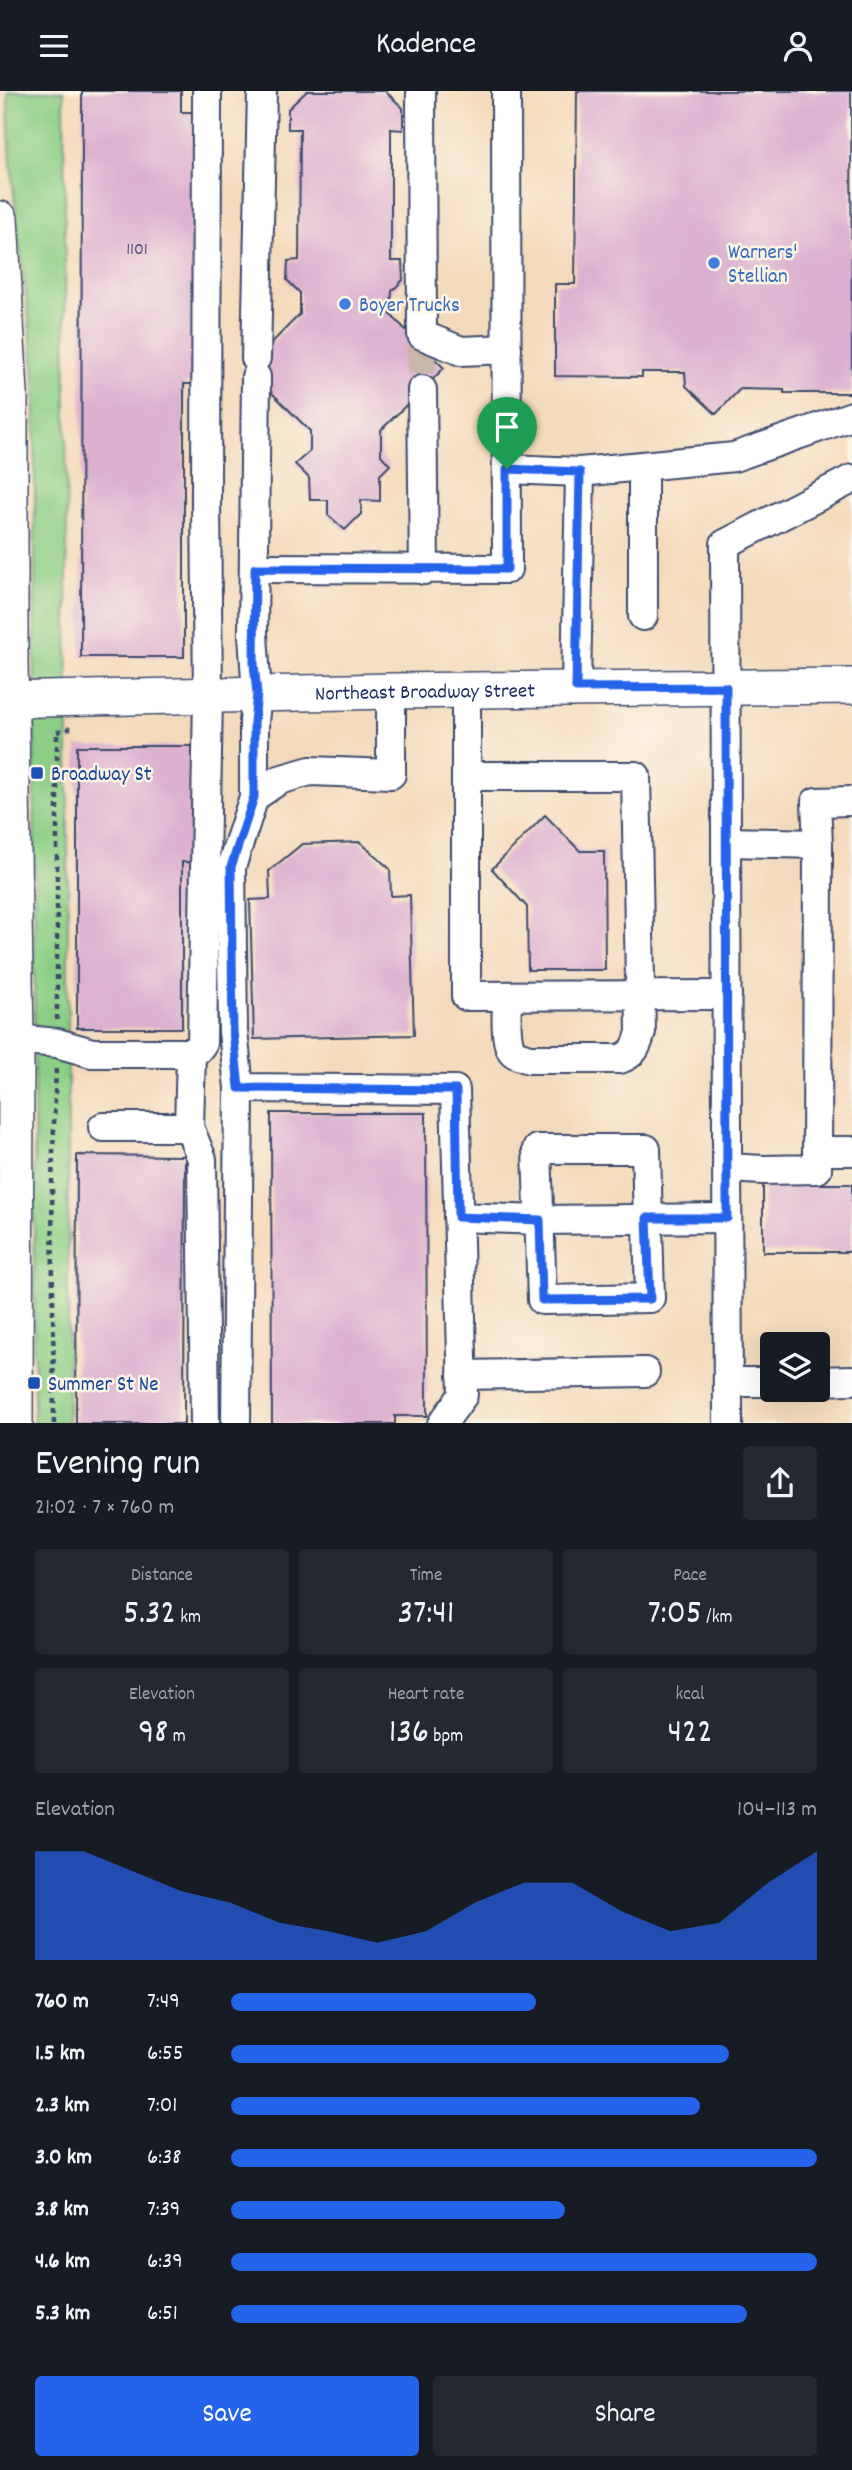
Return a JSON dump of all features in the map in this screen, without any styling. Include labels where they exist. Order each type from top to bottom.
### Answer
[{"type":"main road","points":[[0,219],[10,393],[6,700],[16,1039],[7,1370],[15,1423]]},
{"type":"main road","name":"Northeast Broadway Street","points":[[6,700],[391,691],[852,685]]},
{"type":"street","points":[[16,1039],[57,1043],[92,1053],[191,1053],[202,1044],[208,695],[207,91]]},
{"type":"street","points":[[236,1423],[239,1088],[233,1031],[231,867],[254,797],[254,722],[257,694],[254,664],[256,368],[262,91]]},
{"type":"street","points":[[421,91],[421,340],[461,351],[507,349]]},
{"type":"street","points":[[255,568],[507,569],[506,91]]},
{"type":"street","points":[[422,390],[424,570]]},
{"type":"street","points":[[507,469],[580,472],[734,457],[852,416]]},
{"type":"street","points":[[643,466],[643,616]]},
{"type":"street","points":[[576,688],[580,472]]},
{"type":"street","points":[[728,1423],[725,544],[852,479]]},
{"type":"street","points":[[466,690],[466,996],[727,995]]},
{"type":"street","points":[[254,797],[279,780],[310,771],[391,774],[391,691]]},
{"type":"street","points":[[466,776],[636,776],[641,1033],[637,1047],[631,1055],[620,1059],[529,1059],[519,1056],[511,1052],[508,1044],[507,996]]},
{"type":"street","points":[[727,1168],[817,1169],[816,802],[852,801]]},
{"type":"street","points":[[726,842],[818,844]]},
{"type":"street","points":[[191,1053],[189,1127],[202,1159],[205,1423]]},
{"type":"street","points":[[239,1088],[456,1090],[463,1395],[442,1423]]},
{"type":"street","points":[[103,1127],[189,1127]]},
{"type":"street","points":[[537,1149],[646,1149],[647,1218],[650,1299],[542,1300],[537,1149]]},
{"type":"street","points":[[817,1151],[852,1151]]},
{"type":"street","points":[[458,1217],[540,1220],[727,1218]]},
{"type":"street","points":[[462,1375],[645,1372]]},
{"type":"street","points":[[830,1381],[852,1380]]},
{"type":"street","points":[[728,1382],[760,1382]]},
{"type":"path","points":[[54,1423],[52,1181],[57,1043],[59,724]]},
{"type":"green space","points":[[8,91],[64,91],[68,1423],[34,1423],[35,377],[14,199]]},
{"type":"building","points":[[82,91],[181,91],[181,112],[193,112],[193,384],[184,384],[184,657],[81,657]]},
{"type":"building","name":"Boyer Trucks","points":[[307,91],[385,91],[403,108],[403,130],[391,129],[391,261],[402,261],[403,280],[392,291],[391,315],[444,368],[381,430],[381,455],[390,465],[380,475],[380,501],[361,500],[361,514],[345,530],[328,515],[328,500],[310,500],[309,478],[295,464],[310,451],[310,431],[247,368],[300,314],[300,293],[287,280],[288,261],[299,260],[300,129],[288,129],[288,109]]},
{"type":"building","name":"Warners' Stellian","points":[[577,91],[851,91],[852,393],[784,393],[784,390],[740,389],[716,414],[686,386],[685,372],[642,372],[642,377],[555,376],[555,284],[575,284]]},
{"type":"building","points":[[77,746],[201,746],[201,862],[182,862],[182,1028],[77,1028]]},
{"type":"building","points":[[545,815],[580,851],[604,851],[605,970],[528,970],[527,907],[492,869]]},
{"type":"building","points":[[360,842],[390,869],[391,896],[410,895],[414,1035],[254,1039],[250,900],[270,899],[269,871],[302,844]]},
{"type":"building","points":[[271,1113],[426,1113],[427,1416],[395,1416],[395,1423],[272,1423]]},
{"type":"building","points":[[77,1155],[185,1156],[184,1423],[76,1423]]},
{"type":"building","points":[[763,1184],[852,1184],[852,1252],[763,1252]]},
{"type":"tunnel","points":[[421,345],[422,390]]},
{"type":"place","name":"Warners' Stellian","points":[[714,263]]},
{"type":"place","name":"Boyer Trucks","points":[[345,304]]},
{"type":"place","name":"Broadway St","points":[[37,773]]},
{"type":"place","name":"Summer St Ne","points":[[34,1383]]},
{"type":"route","points":[[507,469],[580,472],[576,688],[726,687],[727,1218],[647,1218],[650,1299],[542,1300],[540,1220],[458,1217],[456,1090],[239,1088],[233,1031],[231,867],[254,797],[254,722],[257,694],[253,635],[255,568],[507,569],[507,469]]}]
